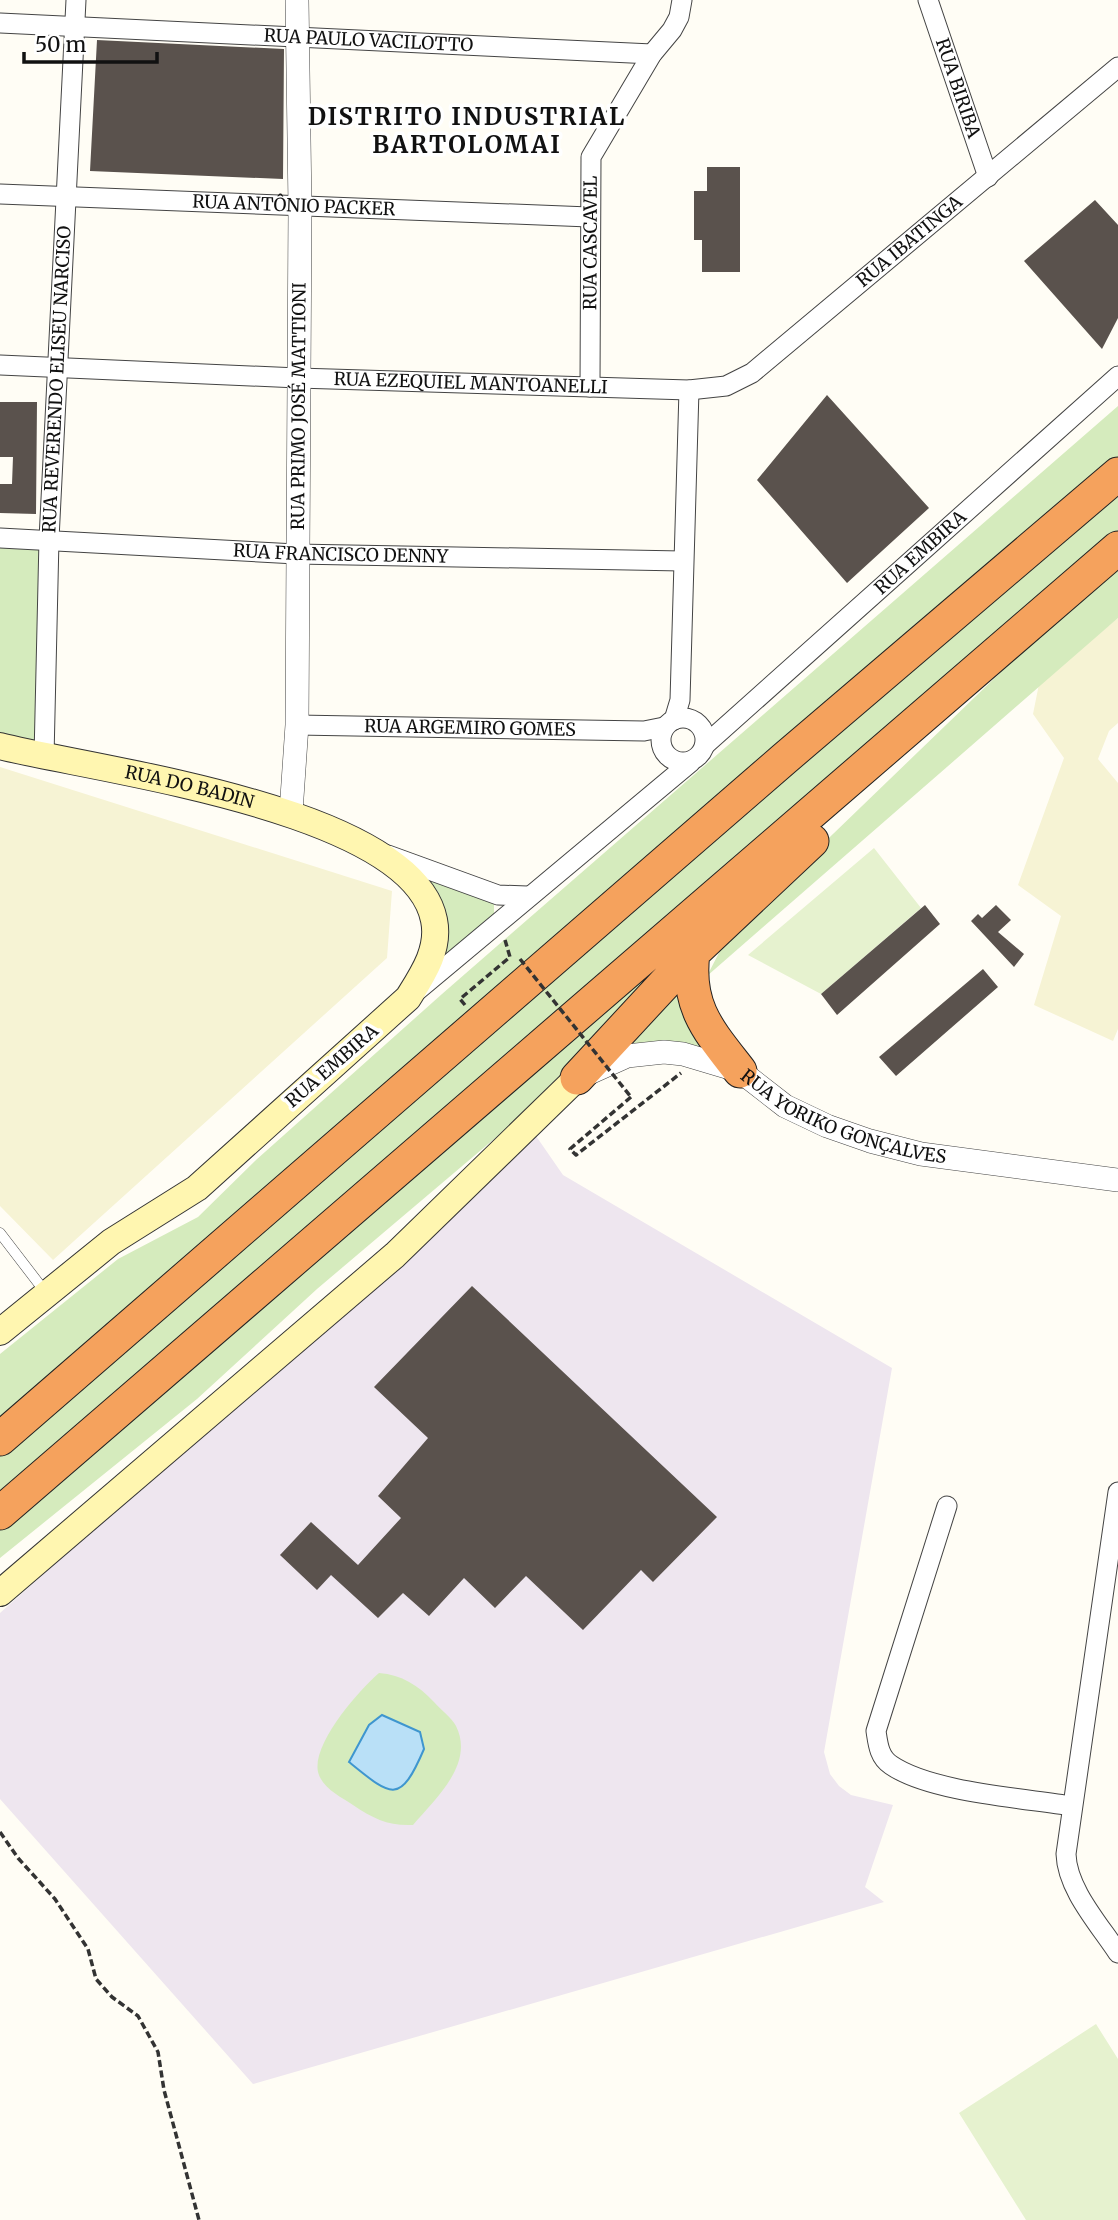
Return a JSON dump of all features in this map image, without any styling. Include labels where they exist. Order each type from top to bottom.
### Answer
[{"type":"highway","points":[[0,1439],[783,759],[1118,474]]},
{"type":"highway","points":[[0,1513],[255,1296],[1118,548]]},
{"type":"highway","points":[[577,1078],[693,953],[928,732],[956,687]]},
{"type":"highway","points":[[693,953],[691,991],[698,1011],[740,1072]]},
{"type":"main road","name":"RUA DO BADIN","points":[[0,746],[291,812],[374,850],[422,892],[434,918],[435,942],[427,967],[408,998]]},
{"type":"main road","name":"RUA EMBIRA","points":[[0,1332],[111,1242],[197,1188],[408,998]]},
{"type":"main road","points":[[0,1593],[394,1255],[577,1078]]},
{"type":"street","name":"RUA REVERENDO ELISEU NARCISO","points":[[44,757],[48,539],[68,197],[76,0]]},
{"type":"street","name":"RUA PRIMO JOSÉ MATTIONI","points":[[291,812],[297,725],[297,0]]},
{"type":"street","name":"RUA CASCAVEL","points":[[590,387],[591,157],[652,54],[672,30],[679,17],[682,0]]},
{"type":"street","name":"RUA BIRIBA","points":[[928,0],[988,177]]},
{"type":"street","name":"RUA PAULO VACILOTTO","points":[[0,23],[652,54]]},
{"type":"street","name":"RUA IBATINGA","points":[[688,390],[726,386],[752,373],[1118,67]]},
{"type":"street","name":"RUA ANTÔNIO PACKER","points":[[0,194],[589,217]]},
{"type":"street","name":"RUA EZEQUIEL MANTOANELLI","points":[[0,365],[298,378],[688,390]]},
{"type":"street","name":"RUA EMBIRA","points":[[675,733],[723,728],[1118,376]]},
{"type":"street","points":[[657,789],[675,733],[680,700],[688,390]]},
{"type":"street","name":"RUA FRANCISCO DENNY","points":[[0,538],[296,554],[682,561]]},
{"type":"street","name":"RUA ARGEMIRO GOMES","points":[[297,725],[675,733],[675,762],[691,762]]},
{"type":"street","name":"RUA EMBIRA","points":[[408,998],[527,896],[703,752],[675,733]]},
{"type":"street","name":"RUA DO BADIN","points":[[374,850],[498,895],[527,896]]},
{"type":"street","name":"RUA YORIKO GONÇALVES","points":[[577,1078],[626,1056],[645,1052],[701,1058],[740,1072],[785,1106],[827,1126],[870,1141],[933,1156],[1118,1180]]},
{"type":"street","points":[[1118,1492],[1071,1806],[1066,1868],[1118,1953]]},
{"type":"street","points":[[947,1506],[876,1731],[880,1752],[889,1764],[924,1781],[1071,1806]]},
{"type":"lane","points":[[0,1233],[47,1293]]},
{"type":"path","points":[[520,959],[631,1097],[570,1149],[576,1155],[701,1058]]},
{"type":"path","points":[[0,1832],[18,1858],[55,1899],[88,1950],[96,1979],[112,1997],[138,2017],[158,2052],[164,2091],[199,2220]]},
{"type":"shaded area","points":[[1118,618],[1118,723],[1109,731],[1098,759],[1118,783],[1118,1029],[1113,1041],[1034,1005],[1061,916],[1018,885],[1064,758],[1033,714],[1039,684]]},
{"type":"shaded area","points":[[0,767],[392,891],[387,958],[53,1260],[0,1206]]},
{"type":"shaded area","points":[[536,1136],[563,1175],[892,1368],[824,1752],[830,1774],[839,1786],[851,1795],[893,1805],[865,1887],[884,1902],[253,2084],[0,1799],[0,1613]]},
{"type":"green space","points":[[1118,406],[1118,458],[0,1425],[0,1354],[118,1259],[198,1217],[256,1160],[442,994]]},
{"type":"green space","points":[[1118,487],[1118,532],[0,1499],[0,1452]]},
{"type":"green space","points":[[0,538],[44,539],[40,752],[0,741]]},
{"type":"green space","points":[[1118,567],[1118,618],[707,976],[722,947],[748,916],[1003,670]]},
{"type":"green space","points":[[874,848],[921,908],[821,994],[748,955]]},
{"type":"green space","points":[[396,862],[494,897],[494,917],[429,981],[433,947]]},
{"type":"green space","points":[[710,913],[559,1084],[317,1289],[197,1399],[0,1558],[0,1529]]},
{"type":"green space","points":[[683,985],[714,1051],[672,1044],[629,1047]]},
{"type":"green space","points":[[379,1673],[402,1679],[422,1691],[452,1720],[461,1740],[457,1767],[450,1780],[413,1825],[389,1823],[368,1814],[332,1792],[323,1783],[318,1772],[318,1760],[329,1733],[349,1705]]},
{"type":"green space","points":[[1096,2024],[1118,2059],[1118,2220],[1026,2220],[959,2113]]},
{"type":"water","points":[[382,1715],[420,1732],[424,1749],[408,1780],[394,1790],[375,1783],[349,1762],[369,1725]]},
{"type":"building","points":[[97,40],[284,49],[283,179],[90,171]]},
{"type":"building","points":[[707,167],[740,167],[740,272],[702,272],[702,240],[694,240],[694,191],[707,191]]},
{"type":"building","points":[[1095,200],[1118,225],[1118,318],[1102,349],[1024,261]]},
{"type":"building","points":[[827,395],[929,508],[847,583],[757,480]]},
{"type":"building","points":[[0,402],[37,402],[36,514],[0,513],[0,484],[12,484],[13,457],[0,457]]},
{"type":"building","points":[[925,905],[940,924],[837,1015],[821,994]]},
{"type":"building","points":[[996,905],[1011,920],[998,932],[1024,954],[1014,967],[971,921],[978,914],[982,918]]},
{"type":"building","points":[[983,969],[998,987],[896,1076],[879,1057]]},
{"type":"building","points":[[472,1286],[717,1517],[653,1582],[641,1570],[583,1630],[526,1576],[495,1608],[464,1578],[429,1616],[403,1593],[378,1618],[331,1575],[317,1590],[280,1555],[311,1522],[358,1565],[401,1518],[378,1496],[428,1438],[374,1387]]},
{"type":"district","name":"DISTRITO INDUSTRIAL BARTOLOMAI","points":[[467,131]]}]
